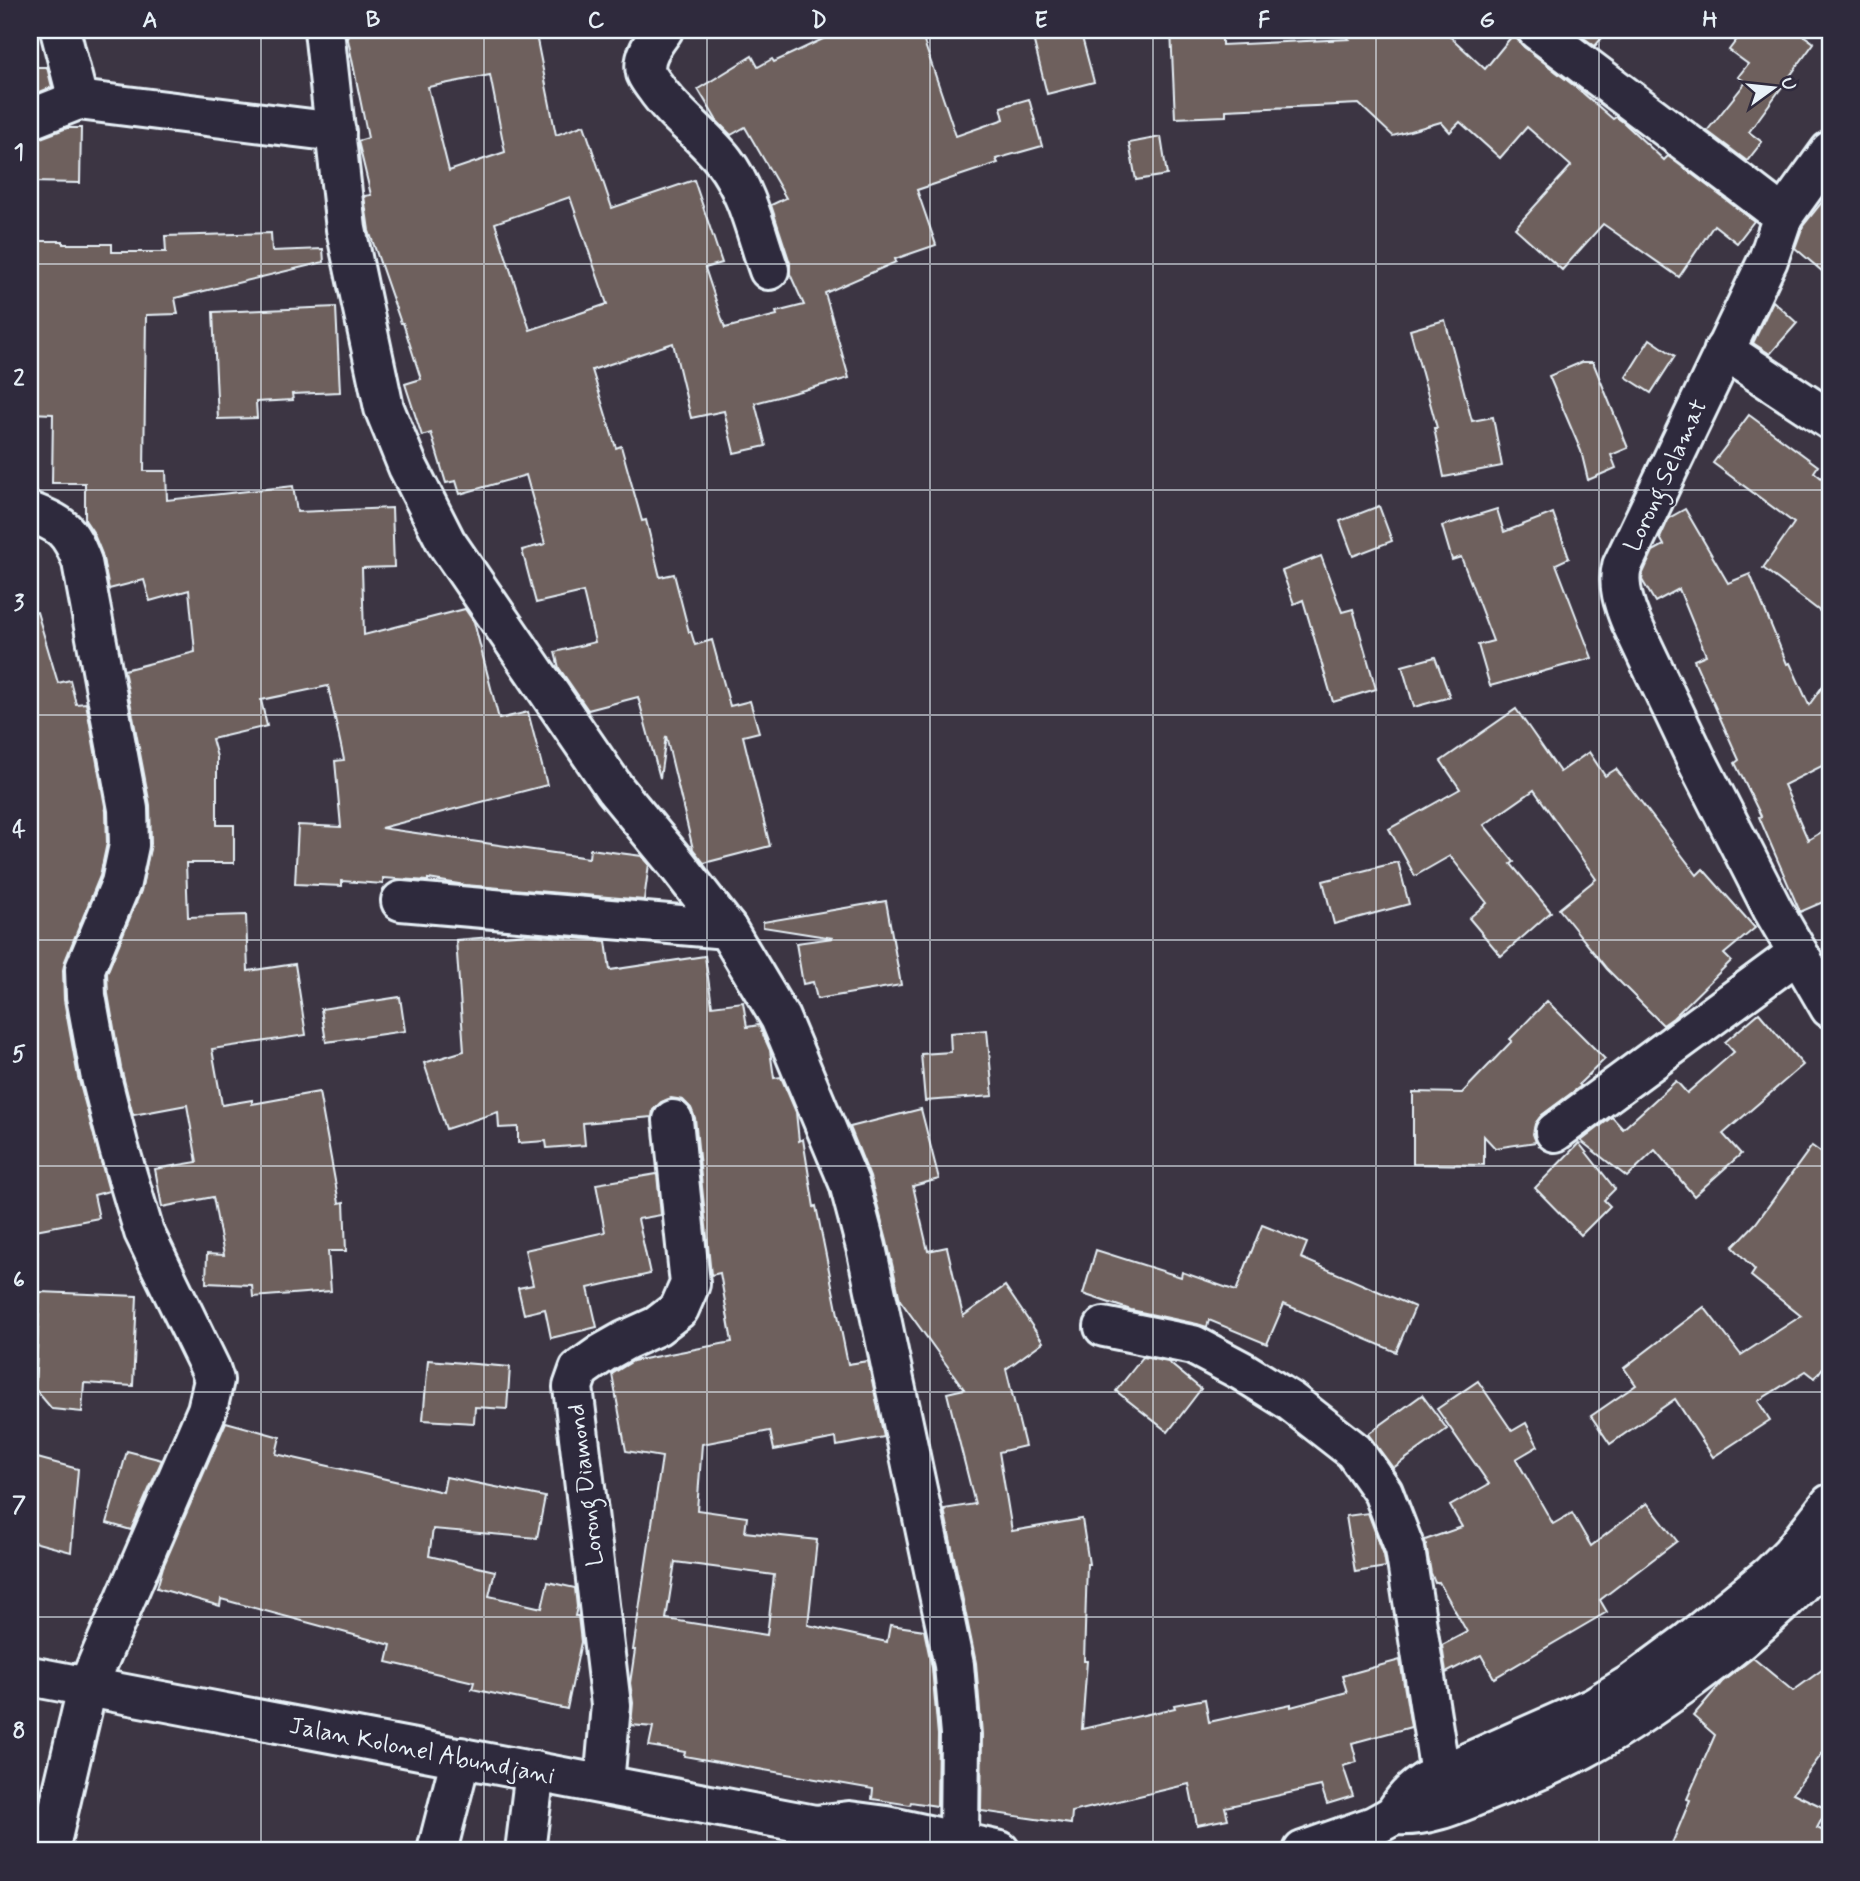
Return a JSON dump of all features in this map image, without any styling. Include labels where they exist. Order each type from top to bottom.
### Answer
[{"type":"street","points":[[60,30],[78,100]]},
{"type":"street","points":[[324,30],[346,229],[384,408],[408,467],[446,542],[615,789],[727,929],[780,1018],[849,1183],[866,1247],[954,1665],[960,1734],[959,1842]]},
{"type":"street","points":[[663,30],[646,60],[646,75],[662,97],[723,160],[735,177],[769,270]]},
{"type":"street","points":[[1537,30],[1783,216]]},
{"type":"street","points":[[30,119],[78,100],[335,132]]},
{"type":"street","name":"Lorong Selamat","points":[[1830,151],[1783,216],[1768,260],[1619,576],[1624,604],[1631,622],[1692,751],[1773,910],[1830,1008]]},
{"type":"street","points":[[1724,350],[1830,420]]},
{"type":"street","points":[[30,512],[55,522],[67,533],[82,562],[128,809],[128,845],[121,883],[85,969],[86,996],[100,1073],[118,1148],[144,1232],[214,1380],[207,1410],[87,1688],[49,1851]]},
{"type":"street","points":[[401,901],[727,929]]},
{"type":"street","points":[[1555,1132],[1798,953]]},
{"type":"street","name":"Lorong Diamond","points":[[604,1784],[611,1705],[573,1387],[579,1370],[626,1340],[657,1326],[679,1309],[690,1284],[673,1120]]},
{"type":"street","points":[[1104,1327],[1193,1345],[1290,1401],[1354,1451],[1383,1492],[1405,1549],[1440,1774]]},
{"type":"street","points":[[1380,1831],[1411,1791],[1440,1774],[1595,1706],[1631,1684],[1688,1642],[1770,1574],[1791,1554],[1830,1504]]},
{"type":"street","points":[[1303,1851],[1380,1831],[1407,1816],[1436,1811],[1556,1763],[1609,1734],[1695,1675],[1763,1622],[1789,1598],[1830,1551]]},
{"type":"street","name":"Jalan Kolonel Abundjani","points":[[30,1676],[815,1825],[849,1821],[887,1826],[1000,1851]]},
{"type":"street","points":[[438,1851],[461,1757]]},
{"type":"street","points":[[525,1851],[535,1771]]},
{"type":"street","name":"Jalan Kolonel Abundjani","points":[[815,1825],[834,1844],[849,1851]]},
{"type":"building","points":[[346,30],[535,30],[556,135],[584,125],[612,208],[694,180],[722,263],[705,268],[725,328],[804,305],[790,274],[790,263],[771,205],[786,198],[745,127],[731,135],[717,121],[698,89],[752,56],[758,67],[842,30],[920,30],[956,136],[1004,119],[1001,107],[1029,99],[1042,146],[996,159],[998,163],[917,190],[936,245],[895,259],[896,262],[825,293],[849,378],[755,403],[766,446],[734,453],[724,411],[691,418],[673,343],[592,370],[616,448],[621,446],[642,521],[646,520],[660,577],[674,574],[695,645],[712,640],[730,706],[750,701],[759,732],[743,736],[770,846],[704,863],[693,849],[666,736],[660,778],[638,697],[588,710],[559,668],[555,652],[595,642],[583,592],[536,603],[522,550],[545,544],[526,475],[460,494],[456,481],[446,483],[431,433],[422,436],[405,384],[421,379],[369,231],[364,196],[371,195],[358,141],[368,138]],"holes":[[[490,75],[505,152],[449,171],[428,87]],[[570,197],[607,304],[530,330],[495,223]]]},
{"type":"building","points":[[1031,30],[1080,30],[1094,82],[1047,94]]},
{"type":"building","points":[[1171,30],[1222,30],[1222,45],[1349,39],[1339,30],[1443,30],[1485,69],[1516,31],[1517,39],[1524,47],[1613,119],[1616,117],[1623,122],[1664,160],[1668,156],[1754,221],[1737,243],[1714,225],[1679,277],[1603,224],[1562,270],[1515,228],[1571,166],[1527,127],[1500,158],[1460,122],[1450,132],[1441,122],[1393,136],[1359,104],[1226,110],[1226,116],[1175,118]]},
{"type":"building","points":[[1573,30],[1609,30],[1595,46]]},
{"type":"building","points":[[1744,30],[1796,30],[1814,43],[1749,132],[1762,142],[1747,161],[1707,131],[1746,82],[1738,77],[1748,64],[1729,50]]},
{"type":"building","points":[[30,67],[47,67],[52,87],[30,96]]},
{"type":"building","points":[[67,128],[81,128],[80,183],[30,182],[30,140]]},
{"type":"building","points":[[1161,137],[1167,175],[1136,180],[1129,143]]},
{"type":"building","points":[[1830,192],[1830,278],[1795,248],[1803,226]]},
{"type":"building","points":[[271,233],[272,251],[323,249],[324,262],[175,298],[178,314],[146,315],[144,471],[166,471],[167,500],[293,486],[297,512],[392,508],[394,567],[362,568],[364,635],[465,609],[474,622],[499,719],[528,712],[547,785],[381,828],[589,858],[590,849],[642,856],[649,864],[644,900],[465,885],[428,879],[383,878],[383,884],[342,881],[342,886],[295,884],[298,825],[341,827],[335,761],[344,760],[328,686],[261,700],[267,726],[212,739],[217,757],[217,825],[234,825],[234,863],[186,863],[188,917],[246,915],[248,971],[295,964],[306,1035],[212,1049],[222,1105],[252,1100],[252,1104],[319,1092],[339,1203],[344,1202],[346,1251],[328,1251],[331,1291],[253,1297],[252,1285],[206,1283],[207,1254],[224,1255],[213,1197],[162,1207],[155,1169],[197,1162],[187,1105],[133,1115],[121,1068],[108,994],[107,973],[141,891],[151,844],[150,805],[124,670],[195,652],[189,590],[150,601],[144,580],[109,589],[102,554],[85,520],[85,483],[52,483],[53,414],[30,413],[30,241],[112,244],[112,252],[166,252],[165,236]]},
{"type":"building","points":[[1773,301],[1797,323],[1770,354],[1753,343]]},
{"type":"building","points":[[336,307],[340,392],[292,394],[293,400],[256,402],[257,418],[218,419],[213,312]]},
{"type":"building","points":[[1445,320],[1472,421],[1493,417],[1502,466],[1444,477],[1434,428],[1437,428],[1410,330]]},
{"type":"building","points":[[1650,339],[1675,356],[1651,393],[1626,377]]},
{"type":"building","points":[[1582,362],[1593,362],[1628,448],[1611,455],[1616,468],[1588,480],[1581,451],[1549,376]]},
{"type":"building","points":[[1749,415],[1818,466],[1814,472],[1830,485],[1830,619],[1763,568],[1794,523],[1713,463]]},
{"type":"building","points":[[1379,506],[1392,541],[1353,556],[1340,521]]},
{"type":"building","points":[[1497,509],[1504,532],[1553,513],[1569,558],[1556,564],[1592,658],[1490,686],[1478,645],[1493,641],[1461,557],[1452,560],[1442,526]]},
{"type":"building","points":[[1685,509],[1728,583],[1750,574],[1787,664],[1790,663],[1809,705],[1830,676],[1830,762],[1784,785],[1808,840],[1830,827],[1830,899],[1800,912],[1759,817],[1761,816],[1735,763],[1739,760],[1694,660],[1706,655],[1679,589],[1655,602],[1642,580],[1653,551],[1664,545],[1660,538],[1669,518]]},
{"type":"building","points":[[1321,556],[1342,612],[1353,609],[1376,689],[1333,702],[1303,600],[1294,604],[1282,571]]},
{"type":"building","points":[[37,612],[58,683],[70,680],[76,704],[86,703],[106,811],[107,843],[100,876],[63,970],[64,1000],[78,1077],[109,1191],[94,1195],[99,1218],[30,1231],[30,613]]},
{"type":"building","points":[[1435,657],[1450,697],[1414,707],[1402,666]]},
{"type":"building","points":[[1516,709],[1560,772],[1589,752],[1605,776],[1616,769],[1697,875],[1703,869],[1755,928],[1724,954],[1731,961],[1663,1025],[1607,969],[1559,909],[1596,879],[1534,790],[1484,825],[1514,862],[1511,864],[1551,912],[1501,956],[1469,918],[1487,903],[1450,856],[1415,876],[1389,829],[1460,789],[1441,761]]},
{"type":"building","points":[[1398,862],[1409,904],[1334,924],[1323,881]]},
{"type":"building","points":[[886,901],[901,985],[817,999],[813,982],[803,984],[796,943],[833,938],[763,927],[763,922]]},
{"type":"building","points":[[528,934],[606,941],[610,970],[705,956],[712,1006],[743,1002],[747,1027],[759,1025],[770,1050],[774,1078],[781,1077],[796,1112],[799,1141],[803,1139],[814,1207],[816,1206],[848,1364],[868,1361],[884,1437],[837,1446],[836,1438],[774,1450],[770,1431],[702,1444],[697,1510],[747,1517],[745,1532],[817,1540],[808,1625],[887,1642],[890,1625],[924,1630],[932,1668],[938,1735],[937,1806],[872,1799],[873,1789],[684,1756],[685,1752],[649,1746],[653,1727],[631,1725],[633,1703],[630,1683],[633,1650],[662,1457],[626,1451],[612,1374],[633,1361],[732,1342],[720,1273],[711,1275],[695,1118],[691,1108],[683,1100],[671,1098],[661,1102],[653,1110],[652,1117],[583,1123],[585,1145],[547,1148],[546,1141],[518,1143],[518,1127],[499,1128],[498,1112],[446,1129],[424,1063],[464,1051],[456,940]],"holes":[[[675,1562],[774,1575],[767,1635],[666,1619]]]},
{"type":"building","points":[[400,997],[405,1031],[326,1042],[321,1009]]},
{"type":"building","points":[[1547,1001],[1605,1059],[1579,1084],[1581,1086],[1542,1115],[1535,1124],[1533,1134],[1536,1142],[1495,1148],[1484,1136],[1484,1165],[1413,1164],[1413,1092],[1462,1093]]},
{"type":"building","points":[[1759,1013],[1803,1065],[1723,1134],[1741,1154],[1694,1196],[1655,1150],[1627,1177],[1581,1141],[1612,1117],[1623,1129],[1676,1081],[1687,1093],[1734,1052],[1725,1042]]},
{"type":"building","points":[[987,1030],[993,1096],[925,1101],[921,1054],[951,1052],[950,1033]]},
{"type":"building","points":[[921,1109],[939,1179],[913,1186],[928,1251],[947,1247],[963,1316],[1005,1286],[1043,1342],[1006,1369],[1025,1446],[999,1452],[1012,1531],[1082,1519],[1089,1564],[1084,1661],[1087,1661],[1082,1729],[1205,1699],[1209,1722],[1291,1704],[1291,1707],[1347,1692],[1342,1676],[1400,1660],[1411,1727],[1352,1743],[1357,1762],[1343,1766],[1353,1796],[1327,1804],[1321,1786],[1225,1807],[1228,1819],[1197,1825],[1189,1784],[1072,1812],[1071,1824],[981,1811],[982,1734],[976,1663],[944,1509],[975,1504],[947,1393],[964,1389],[900,1300],[870,1177],[850,1127]]},
{"type":"building","points":[[1579,1143],[1615,1189],[1604,1200],[1610,1206],[1581,1235],[1535,1188]]},
{"type":"building","points":[[1812,1146],[1830,1159],[1830,1358],[1815,1378],[1806,1371],[1758,1401],[1770,1420],[1713,1457],[1675,1399],[1610,1444],[1591,1416],[1636,1385],[1624,1368],[1704,1307],[1741,1355],[1801,1316],[1751,1276],[1755,1270],[1733,1247],[1756,1223]]},
{"type":"building","points":[[657,1174],[661,1215],[638,1219],[650,1274],[588,1288],[597,1327],[551,1338],[545,1309],[524,1314],[518,1288],[533,1285],[525,1250],[605,1232],[596,1184]]},
{"type":"building","points":[[1262,1225],[1307,1243],[1301,1258],[1415,1307],[1396,1352],[1284,1304],[1267,1344],[1209,1320],[1207,1327],[1131,1310],[1083,1294],[1096,1250],[1181,1277],[1182,1272],[1236,1291]]},
{"type":"building","points":[[40,1292],[137,1296],[133,1386],[84,1383],[82,1412],[52,1409],[35,1389]]},
{"type":"building","points":[[1143,1357],[1168,1362],[1201,1389],[1168,1432],[1116,1391]]},
{"type":"building","points":[[428,1360],[510,1367],[507,1409],[475,1407],[474,1423],[423,1420]]},
{"type":"building","points":[[1478,1381],[1512,1431],[1526,1423],[1538,1446],[1516,1459],[1553,1524],[1572,1513],[1591,1546],[1647,1503],[1677,1541],[1600,1600],[1607,1612],[1494,1678],[1481,1655],[1446,1673],[1442,1645],[1467,1632],[1439,1582],[1435,1583],[1425,1540],[1462,1527],[1450,1506],[1489,1484],[1437,1409]]},
{"type":"building","points":[[1422,1395],[1447,1429],[1393,1468],[1368,1434]]},
{"type":"building","points":[[226,1422],[280,1437],[276,1454],[443,1492],[446,1477],[545,1497],[537,1538],[433,1529],[429,1556],[495,1571],[489,1596],[542,1608],[548,1582],[575,1588],[575,1616],[578,1616],[581,1642],[567,1709],[472,1689],[474,1682],[387,1662],[391,1645],[221,1599],[220,1606],[157,1588],[163,1567]]},
{"type":"building","points":[[127,1451],[162,1460],[131,1530],[107,1523]]},
{"type":"building","points":[[30,1456],[78,1469],[71,1552],[30,1541]]},
{"type":"building","points":[[1368,1513],[1386,1567],[1355,1572],[1346,1516]]},
{"type":"building","points":[[1753,1658],[1793,1691],[1830,1664],[1830,1743],[1793,1793],[1827,1809],[1817,1828],[1830,1834],[1830,1851],[1669,1851],[1690,1800],[1687,1799],[1715,1735],[1693,1716],[1722,1682]]}]
